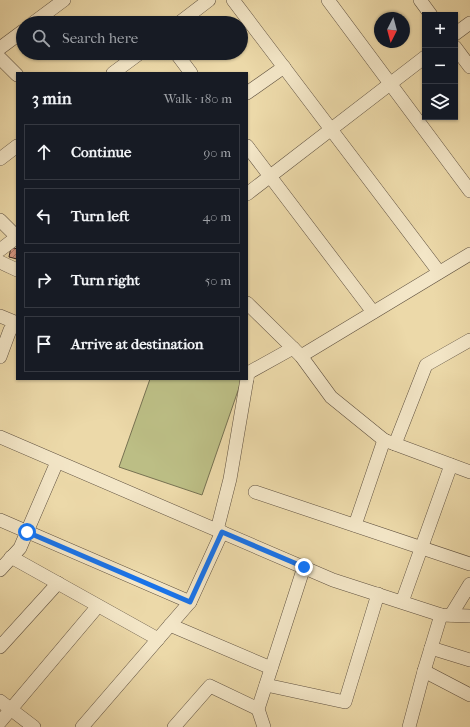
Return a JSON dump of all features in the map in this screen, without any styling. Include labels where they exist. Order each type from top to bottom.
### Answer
[{"type":"street","points":[[42,16],[64,0]]},
{"type":"street","points":[[188,16],[210,0]]},
{"type":"street","points":[[234,0],[246,16]]},
{"type":"street","points":[[328,0],[470,191]]},
{"type":"street","points":[[420,0],[429,12]]},
{"type":"street","points":[[248,19],[439,272]]},
{"type":"street","points":[[458,32],[470,23]]},
{"type":"street","points":[[0,48],[16,36]]},
{"type":"street","points":[[456,48],[470,67]]},
{"type":"street","points":[[0,58],[16,74]]},
{"type":"street","points":[[248,193],[422,59]]},
{"type":"street","points":[[114,72],[131,60]]},
{"type":"street","points":[[181,60],[190,72]]},
{"type":"street","points":[[248,93],[284,67]]},
{"type":"street","points":[[0,159],[16,147]]},
{"type":"street","points":[[248,147],[373,312]]},
{"type":"street","points":[[0,220],[16,236]]},
{"type":"street","points":[[0,250],[16,238]]},
{"type":"street","points":[[248,373],[297,352],[373,312],[470,254]]},
{"type":"street","points":[[0,262],[16,270]]},
{"type":"street","points":[[248,304],[297,352],[331,397],[390,442],[470,472]]},
{"type":"street","points":[[0,316],[16,324]]},
{"type":"street","points":[[0,357],[10,330],[16,325]]},
{"type":"street","points":[[355,525],[390,442],[426,365],[470,340]]},
{"type":"street","points":[[82,727],[190,602],[219,531],[230,480],[247,380]]},
{"type":"street","points":[[0,437],[333,580],[446,615],[470,616]]},
{"type":"street","points":[[0,570],[20,548],[57,462]]},
{"type":"street","points":[[402,602],[451,465]]},
{"type":"street","points":[[255,492],[470,564]]},
{"type":"street","points":[[0,520],[190,602]]},
{"type":"street","points":[[11,557],[158,639]]},
{"type":"street","points":[[264,727],[258,709],[304,567]]},
{"type":"street","points":[[0,647],[58,583]]},
{"type":"street","points":[[409,727],[431,648],[446,615],[470,584]]},
{"type":"street","points":[[266,685],[345,702],[378,594]]},
{"type":"street","points":[[0,722],[98,606]]},
{"type":"street","points":[[170,625],[271,668]]},
{"type":"street","points":[[431,648],[470,660]]},
{"type":"street","points":[[424,672],[470,695]]},
{"type":"street","points":[[174,727],[210,686],[258,709]]},
{"type":"street","points":[[0,701],[34,727]]},
{"type":"green space","points":[[150,380],[242,380],[202,495],[119,467]]},
{"type":"building","points":[[11,247],[16,249],[16,259],[9,257]]},
{"type":"route","points":[[27,532],[190,602],[222,532],[304,567]]}]
